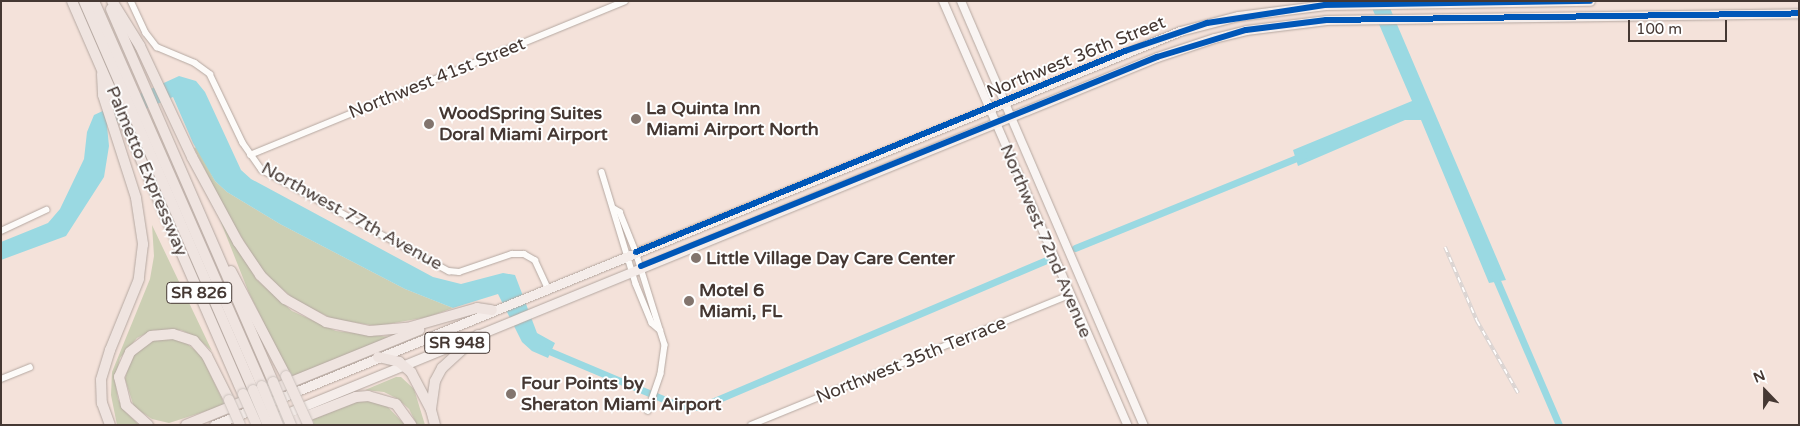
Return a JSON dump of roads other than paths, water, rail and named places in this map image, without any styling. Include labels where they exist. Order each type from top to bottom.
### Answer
[{"type":"highway","name":"Palmetto Expressway","points":[[72,1],[102,68],[134,117],[252,390],[257,425]]},
{"type":"highway","name":"Palmetto Expressway","points":[[108,1],[291,425]]},
{"type":"highway","points":[[112,1],[140,46],[166,102],[238,242],[257,270],[280,295],[307,314],[348,328],[384,331],[435,322]]},
{"type":"highway","points":[[88,2],[124,102]]},
{"type":"highway","points":[[88,2],[124,102],[134,117],[268,425]]},
{"type":"highway","points":[[102,68],[106,108],[140,213],[143,252],[134,296],[104,366],[102,393],[107,422]]},
{"type":"highway","points":[[202,219],[286,376],[308,424]]},
{"type":"highway","points":[[186,425],[435,322],[478,308],[492,310]]},
{"type":"highway","points":[[148,425],[126,405],[119,377],[130,352],[151,336],[173,334],[194,341],[207,356],[240,425]]},
{"type":"highway","points":[[431,410],[435,381],[442,368],[478,335]]},
{"type":"highway","points":[[378,357],[404,365],[414,374],[431,410],[435,425]]},
{"type":"highway","points":[[252,390],[278,425]]},
{"type":"highway","points":[[284,425],[356,397],[368,396],[396,404],[411,425]]},
{"type":"main road","name":"Northwest 72nd Avenue","points":[[942,1],[1126,425]]},
{"type":"main road","name":"Northwest 72nd Avenue","points":[[961,1],[1144,425]]},
{"type":"main road","name":"Northwest 36th Street","points":[[214,425],[1125,51],[1207,23],[1280,10],[1349,5],[1590,1]]},
{"type":"main road","name":"Northwest 36th Street","points":[[257,425],[641,266],[1011,118],[1157,57],[1214,38],[1286,24],[1356,21],[1797,14]]},
{"type":"main road","points":[[721,217],[727,232]]},
{"type":"street","name":"Northwest 77th Avenue","points":[[132,1],[157,47],[195,63],[210,74],[250,155],[262,170],[449,271],[460,272],[512,254],[524,254],[535,260],[548,288]]},
{"type":"street","name":"Northwest 41st Street","points":[[250,155],[625,1]]},
{"type":"street","points":[[602,172],[615,209],[620,212],[632,253],[632,270],[652,323],[660,330]]},
{"type":"street","points":[[1,231],[46,210]]},
{"type":"street","points":[[632,253],[641,266],[660,320],[660,330],[665,345],[661,374],[648,411]]},
{"type":"street","name":"Northwest 35th Terrace","points":[[751,425],[1070,295]]},
{"type":"street","points":[[1,379],[30,367]]},
{"type":"water","points":[[1369,1],[1387,1],[1506,280],[1489,283],[1421,120],[1405,120],[1298,166],[1293,150],[1412,101]]},
{"type":"water","points":[[179,76],[196,81],[205,92],[241,170],[251,179],[433,277],[461,284],[503,273],[515,275],[537,333],[555,343],[548,358],[532,351],[522,342],[498,294],[453,308],[405,289],[280,224],[227,192],[215,181],[193,143],[173,97],[107,126],[109,146],[104,177],[66,236],[1,260],[1,242],[48,223],[60,209],[84,159],[87,132],[94,115]]},
{"type":"waterway","points":[[1075,248],[1304,155]]},
{"type":"waterway","points":[[542,348],[680,406],[700,407],[1047,260]]},
{"type":"waterway","points":[[1494,274],[1559,425]]},
{"type":"railway","points":[[1445,247],[1477,321],[1518,393]]},
{"type":"place","name":"La Quinta Inn Miami Airport North","points":[[636,119]]},
{"type":"place","name":"WoodSpring Suites Doral Miami Airport","points":[[429,124]]},
{"type":"place","name":"Little Village Day Care Center","points":[[696,258]]},
{"type":"place","name":"Motel 6 Miami, FL","points":[[689,301]]},
{"type":"place","name":"Four Points by Sheraton Miami Airport","points":[[511,394]]}]
